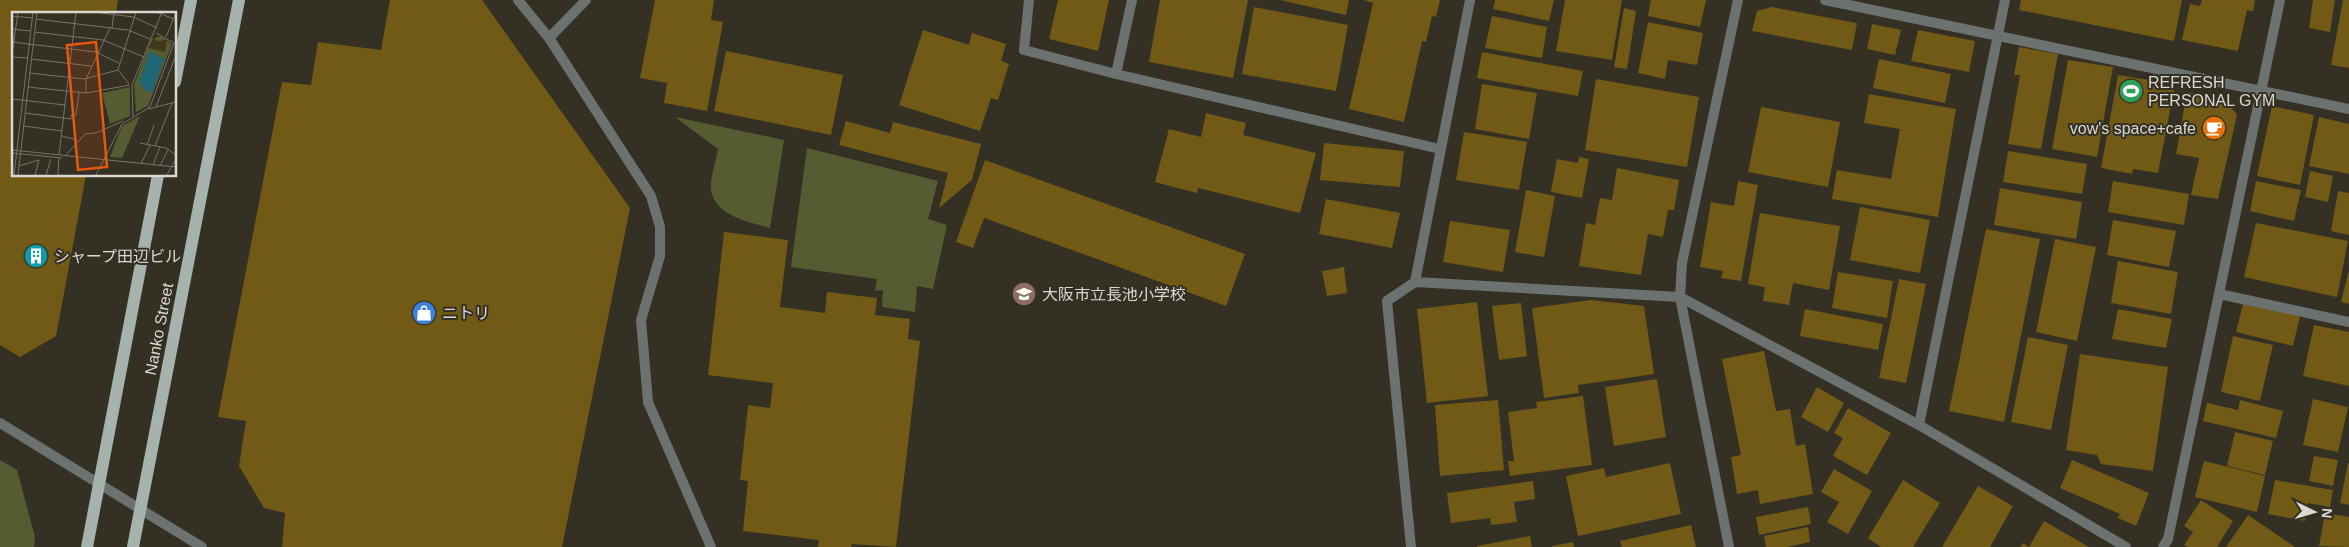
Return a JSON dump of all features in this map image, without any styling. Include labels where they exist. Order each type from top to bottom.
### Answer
[{"type":"main road","points":[[176,77],[190,0]]},
{"type":"main road","name":"Nanko Street","points":[[133,547],[239,0]]},
{"type":"main road","name":"Nanko Street","points":[[87,547],[158,176]]},
{"type":"street","points":[[518,0],[549,38],[651,196],[660,227],[660,256],[641,320],[648,402],[711,547]]},
{"type":"street","points":[[549,38],[586,0]]},
{"type":"street","points":[[1029,0],[1024,50],[1116,74],[1440,149]]},
{"type":"street","points":[[1116,74],[1132,0]]},
{"type":"street","points":[[1416,282],[1470,0]]},
{"type":"street","points":[[1728,547],[1680,297],[1682,263],[1738,0]]},
{"type":"street","points":[[1825,0],[2349,109]]},
{"type":"street","points":[[1919,425],[2005,0]]},
{"type":"street","points":[[2163,547],[2168,539],[2280,0]]},
{"type":"street","points":[[1411,547],[1387,301],[1416,282],[1680,297],[1919,425],[2126,547]]},
{"type":"street","points":[[2219,294],[2349,322]]},
{"type":"street","points":[[0,423],[202,547]]},
{"type":"green space","points":[[675,117],[784,140],[770,228],[731,215],[716,202],[712,194],[711,183],[718,149]]},
{"type":"green space","points":[[807,148],[938,181],[928,219],[947,225],[933,289],[917,286],[915,312],[882,307],[883,290],[875,291],[877,279],[791,267]]},
{"type":"green space","points":[[0,460],[17,470],[35,537],[34,547],[0,547]]},
{"type":"building","name":"シャープ田辺ビル","points":[[0,0],[118,0],[116,12],[12,12],[12,176],[86,176],[56,336],[20,357],[0,345]]},
{"type":"building","name":"ニトリ","points":[[390,0],[482,0],[630,208],[562,547],[284,547],[282,546],[285,513],[264,508],[239,466],[246,421],[218,417],[282,82],[311,85],[318,42],[381,50]]},
{"type":"building","points":[[655,0],[714,0],[711,20],[723,22],[707,111],[664,103],[667,83],[640,78]]},
{"type":"building","points":[[1058,0],[1109,0],[1098,51],[1049,39]]},
{"type":"building","points":[[1160,0],[1248,0],[1233,78],[1149,62]]},
{"type":"building","points":[[1280,0],[1349,0],[1346,15]]},
{"type":"building","points":[[1364,0],[1440,0],[1436,17],[1432,16],[1426,42],[1422,41],[1404,122],[1349,109],[1373,3]]},
{"type":"building","points":[[1495,0],[1554,0],[1549,21],[1493,9]]},
{"type":"building","points":[[1565,0],[1622,0],[1612,60],[1556,51]]},
{"type":"building","points":[[1651,0],[1706,0],[1700,27],[1648,16]]},
{"type":"building","points":[[2021,0],[2182,0],[2174,41],[2019,10]]},
{"type":"building","points":[[2202,0],[2255,0],[2253,11],[2247,10],[2238,51],[2182,40],[2190,4],[2200,6]]},
{"type":"building","points":[[2313,0],[2335,0],[2330,32],[2309,28]]},
{"type":"building","points":[[2343,0],[2349,0],[2349,68],[2331,65]]},
{"type":"building","points":[[1254,7],[1348,25],[1336,91],[1242,74]]},
{"type":"building","points":[[1772,7],[1857,23],[1852,50],[1752,31],[1757,11]]},
{"type":"building","points":[[1624,8],[1636,11],[1627,69],[1614,67]]},
{"type":"building","points":[[1492,16],[1547,27],[1542,58],[1485,48]]},
{"type":"building","points":[[1648,22],[1703,33],[1697,65],[1668,60],[1665,79],[1638,73]]},
{"type":"building","points":[[1872,24],[1901,30],[1895,55],[1867,49]]},
{"type":"building","points":[[923,30],[969,45],[972,33],[1006,44],[1001,61],[1009,64],[998,100],[991,98],[980,131],[899,105]]},
{"type":"building","points":[[1918,30],[1975,41],[1969,72],[1911,61]]},
{"type":"building","points":[[2019,47],[2058,54],[2041,149],[2008,144],[2020,75],[2014,75]]},
{"type":"building","points":[[726,51],[843,75],[831,135],[714,111]]},
{"type":"building","points":[[1482,52],[1583,71],[1578,96],[1477,78]]},
{"type":"building","points":[[1879,59],[1951,74],[1945,103],[1873,88]]},
{"type":"building","points":[[2068,60],[2113,67],[2097,157],[2052,149]]},
{"type":"building","points":[[2118,75],[2149,80],[2149,85],[2174,90],[2158,173],[2133,169],[2132,174],[2101,168]]},
{"type":"building","points":[[1596,79],[1699,97],[1687,167],[1585,150]]},
{"type":"building","points":[[1482,84],[1537,93],[1529,139],[1475,129]]},
{"type":"building","points":[[2187,92],[2226,100],[2237,115],[2218,199],[2191,195],[2199,158],[2176,154]]},
{"type":"building","points":[[1869,94],[1956,109],[1938,217],[1832,199],[1837,170],[1891,179],[1900,129],[1864,123]]},
{"type":"building","points":[[2272,106],[2314,115],[2300,185],[2257,176]]},
{"type":"building","points":[[1761,107],[1840,122],[1828,187],[1748,172]]},
{"type":"building","points":[[1206,113],[1246,123],[1243,135],[1316,153],[1300,213],[1198,188],[1197,193],[1155,182],[1169,129],[1201,137]]},
{"type":"building","points":[[2319,117],[2349,124],[2349,174],[2309,166]]},
{"type":"building","points":[[846,121],[890,133],[893,122],[981,144],[972,180],[939,208],[948,173],[839,145]]},
{"type":"building","points":[[1464,132],[1527,142],[1519,190],[1456,180]]},
{"type":"building","points":[[1324,143],[1404,151],[1400,187],[1320,180]]},
{"type":"building","points":[[2008,151],[2087,164],[2082,194],[2003,182]]},
{"type":"building","points":[[1579,157],[1589,159],[1582,198],[1551,192],[1557,159],[1578,163]]},
{"type":"building","points":[[985,160],[1245,254],[1226,306],[984,218],[973,248],[956,242]]},
{"type":"building","points":[[1617,168],[1679,180],[1674,210],[1668,210],[1663,237],[1648,234],[1641,275],[1579,266],[1586,223],[1595,225],[1600,198],[1612,200]]},
{"type":"building","points":[[2310,171],[2333,176],[2328,202],[2305,197]]},
{"type":"building","points":[[1738,181],[1758,185],[1741,281],[1721,278],[1723,271],[1700,267],[1711,202],[1734,206]]},
{"type":"building","points":[[2113,181],[2189,194],[2184,225],[2108,212]]},
{"type":"building","points":[[2256,181],[2301,190],[2294,221],[2250,211]]},
{"type":"building","points":[[2000,188],[2082,202],[2076,239],[1994,225]]},
{"type":"building","points":[[1526,190],[1555,196],[1544,257],[1515,252]]},
{"type":"building","points":[[2338,191],[2349,193],[2349,235],[2331,231]]},
{"type":"building","points":[[1326,199],[1400,213],[1392,248],[1319,234]]},
{"type":"building","points":[[1860,207],[1930,220],[1920,273],[1850,260]]},
{"type":"building","points":[[1760,213],[1840,226],[1829,290],[1793,283],[1789,305],[1763,301],[1765,287],[1748,284]]},
{"type":"building","points":[[2113,220],[2176,231],[2169,267],[2107,255]]},
{"type":"building","points":[[1450,221],[1510,230],[1503,272],[1443,262]]},
{"type":"building","points":[[2256,223],[2348,241],[2337,297],[2244,277]]},
{"type":"building","points":[[1986,229],[2040,239],[2004,422],[1949,411]]},
{"type":"building","points":[[724,232],[788,240],[780,307],[825,313],[827,292],[877,298],[875,315],[910,319],[908,339],[920,341],[896,547],[852,544],[851,547],[818,547],[819,540],[743,531],[748,481],[740,480],[748,405],[770,408],[773,383],[708,375]]},
{"type":"building","points":[[2055,239],[2096,247],[2077,341],[2036,332]]},
{"type":"building","points":[[2118,261],[2178,272],[2171,314],[2111,303]]},
{"type":"building","points":[[1344,267],[1347,293],[1327,296],[1322,271]]},
{"type":"building","points":[[2349,270],[2349,304],[2341,302]]},
{"type":"building","points":[[1838,272],[1893,281],[1887,318],[1832,308]]},
{"type":"building","points":[[1899,279],[1926,284],[1906,383],[1879,378]]},
{"type":"building","points":[[1591,300],[1644,306],[1654,374],[1578,385],[1579,393],[1544,398],[1532,308]]},
{"type":"building","points":[[1477,302],[1488,396],[1427,403],[1417,309]]},
{"type":"building","points":[[1521,303],[1527,356],[1499,360],[1492,306]]},
{"type":"building","points":[[2243,304],[2300,316],[2293,346],[2236,332]]},
{"type":"building","points":[[1805,309],[1883,324],[1878,350],[1800,336]]},
{"type":"building","points":[[2118,309],[2172,319],[2166,348],[2112,339]]},
{"type":"building","points":[[2314,325],[2349,332],[2349,386],[2303,376]]},
{"type":"building","points":[[2233,336],[2273,345],[2260,401],[2221,392]]},
{"type":"building","points":[[2028,337],[2068,345],[2051,430],[2011,422]]},
{"type":"building","points":[[1764,351],[1776,411],[1790,409],[1796,446],[1805,444],[1813,494],[1760,504],[1758,490],[1737,494],[1731,457],[1741,455],[1722,359]]},
{"type":"building","points":[[2080,354],[2168,367],[2153,471],[2101,464],[2097,455],[2066,450]]},
{"type":"building","points":[[1657,379],[1666,437],[1614,446],[1605,387]]},
{"type":"building","points":[[1817,387],[1844,403],[1828,432],[1801,417]]},
{"type":"building","points":[[1583,396],[1592,465],[1510,476],[1508,461],[1514,461],[1508,412],[1537,408],[1536,402]]},
{"type":"building","points":[[2313,399],[2348,407],[2338,452],[2303,445]]},
{"type":"building","points":[[1498,400],[1504,470],[1440,476],[1435,405]]},
{"type":"building","points":[[2240,400],[2283,411],[2276,438],[2203,421],[2207,403],[2238,410]]},
{"type":"building","points":[[1848,408],[1891,433],[1867,475],[1833,456],[1843,438],[1834,433]]},
{"type":"building","points":[[2235,432],[2273,441],[2265,475],[2227,466]]},
{"type":"building","points":[[2314,456],[2338,460],[2333,486],[2309,481]]},
{"type":"building","points":[[2072,460],[2149,493],[2136,526],[2118,518],[2120,514],[2060,488]]},
{"type":"building","points":[[2204,461],[2265,476],[2257,512],[2195,497]]},
{"type":"building","points":[[1670,463],[1681,514],[1578,536],[1566,476],[1604,468],[1606,477]]},
{"type":"building","points":[[2349,463],[2349,505],[2340,503]]},
{"type":"building","points":[[1834,469],[1872,491],[1848,534],[1827,522],[1839,502],[1821,492]]},
{"type":"building","points":[[1903,480],[1940,503],[1913,547],[1881,547],[1868,538]]},
{"type":"building","points":[[2275,480],[2333,490],[2330,507],[2308,503],[2305,521],[2268,514]]},
{"type":"building","points":[[1533,481],[1535,499],[1514,502],[1517,522],[1491,525],[1490,518],[1451,523],[1447,493]]},
{"type":"building","points":[[1978,486],[2013,506],[1990,547],[1942,547]]},
{"type":"building","points":[[2201,500],[2233,521],[2217,547],[2188,547],[2184,545],[2193,532],[2184,526]]},
{"type":"building","points":[[1808,507],[1811,524],[1759,535],[1756,517]]},
{"type":"building","points":[[2325,513],[2349,517],[2349,547],[2319,546]]},
{"type":"building","points":[[2248,515],[2295,547],[2226,547]]},
{"type":"building","points":[[2044,521],[2089,547],[2029,547]]},
{"type":"building","points":[[1691,525],[1696,547],[1622,547],[1620,541]]},
{"type":"building","points":[[1808,527],[1810,542],[1787,547],[1766,547],[1764,536]]},
{"type":"building","points":[[1530,536],[1532,547],[1477,547],[1477,546]]},
{"type":"building","points":[[1573,542],[1574,547],[1552,547],[1552,546]]},
{"type":"building","points":[[2023,543],[2029,547],[2020,547]]},
{"type":"place","name":"REFRESH PERSONAL GYM","points":[[2131,91]]},
{"type":"place","name":"vow's space+cafe","points":[[2214,128]]},
{"type":"place","name":"シャープ田辺ビル","points":[[36,256]]},
{"type":"place","name":"大阪市立長池小学校","points":[[1024,294]]},
{"type":"place","name":"ニトリ","points":[[424,313]]}]
